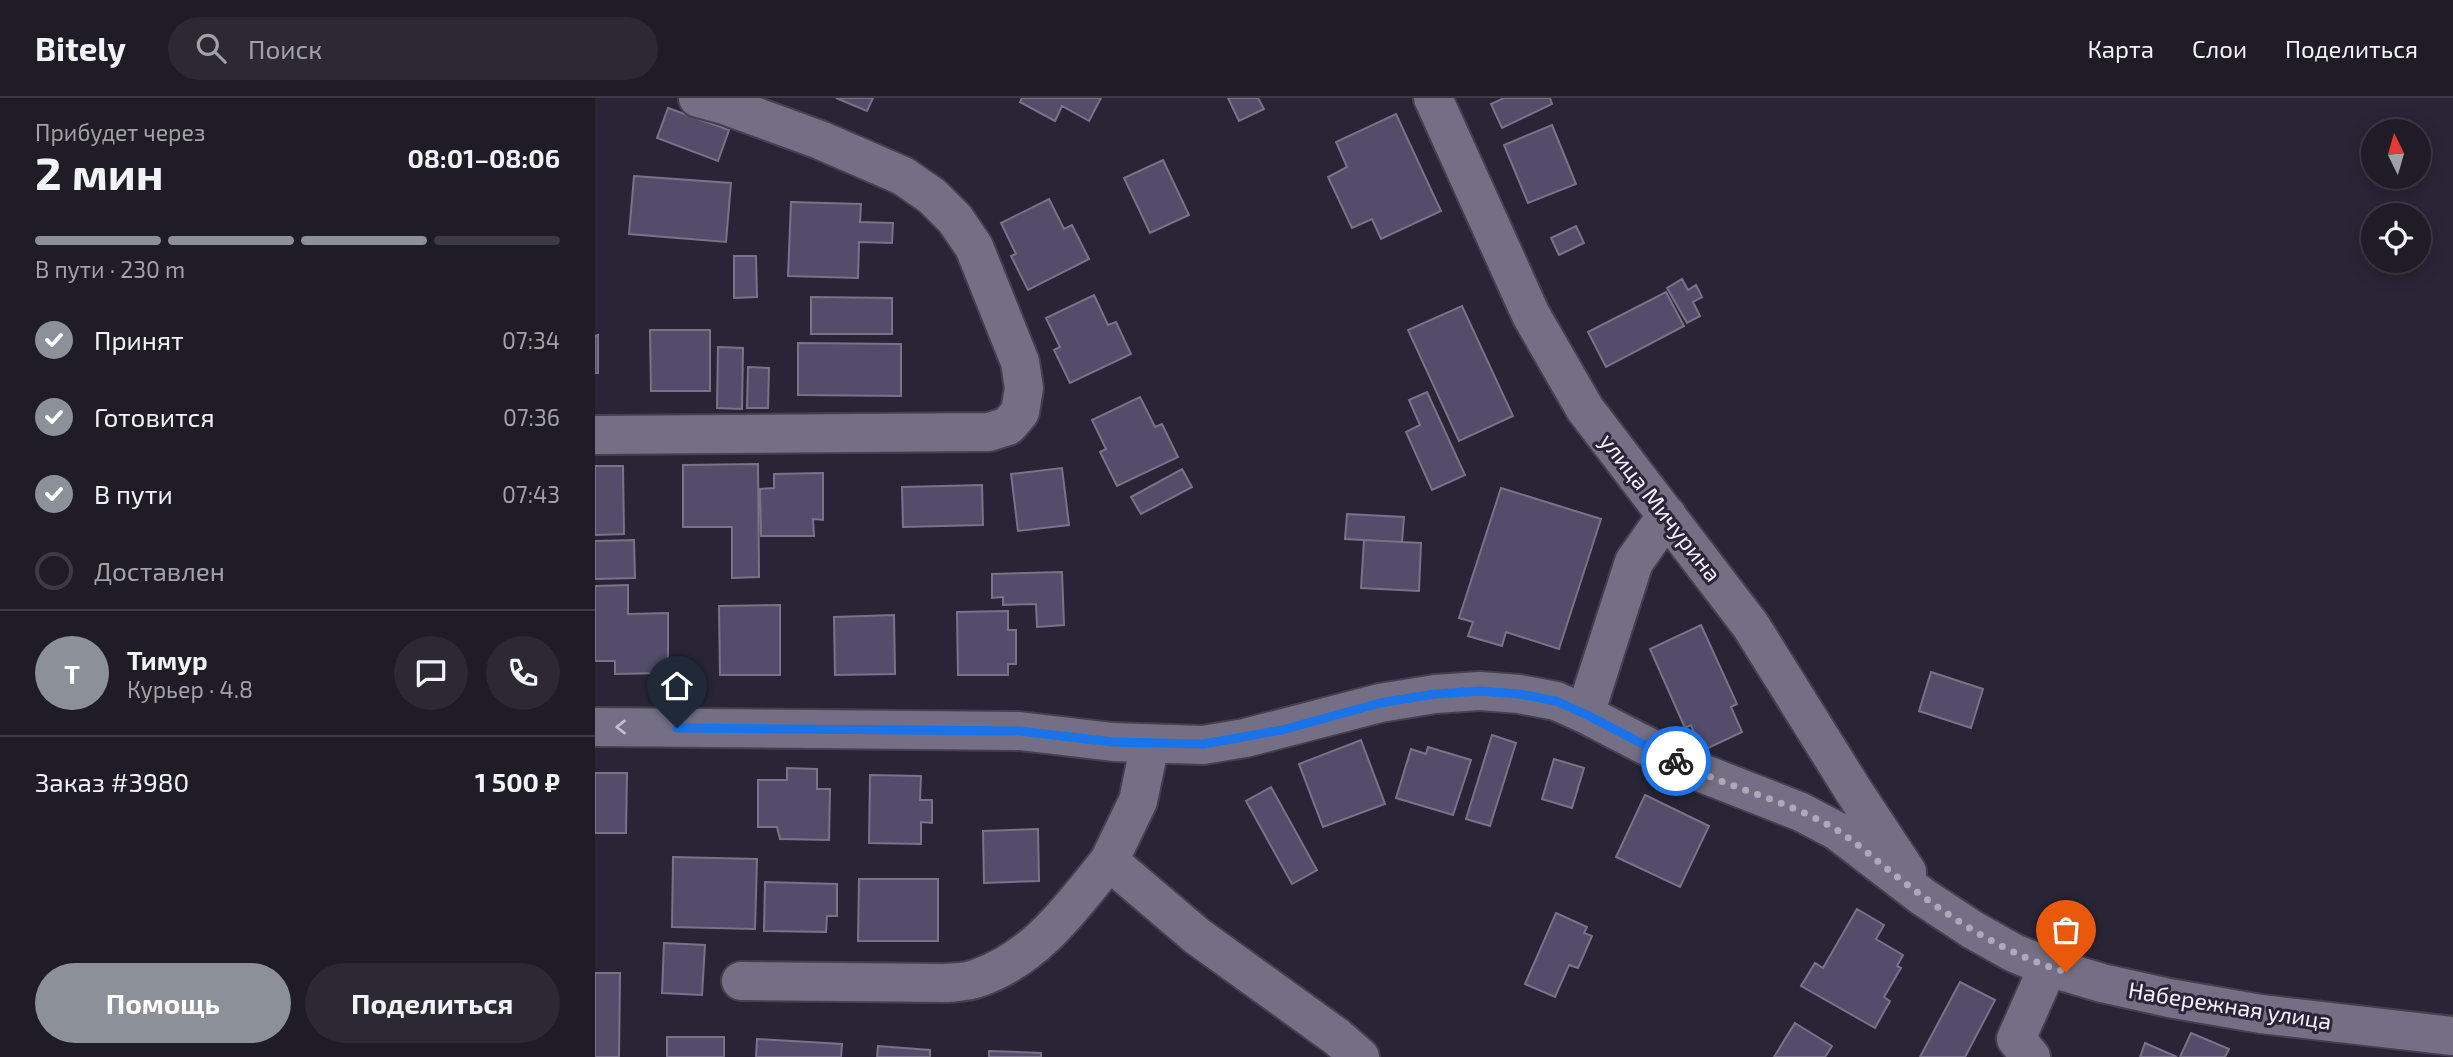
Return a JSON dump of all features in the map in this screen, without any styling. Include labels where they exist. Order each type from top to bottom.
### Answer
[{"type":"street","points":[[595,435],[989,432],[1008,426],[1020,412],[1024,388],[1020,362],[974,247],[955,219],[932,196],[903,176],[820,139],[698,98]]},
{"type":"street","name":"улица Мичурина","points":[[1433,98],[1531,315],[1585,409],[1751,626],[1923,897]]},
{"type":"street","points":[[1585,714],[1634,562],[1667,515]]},
{"type":"street","name":"Набережная улица","points":[[595,727],[1019,731],[1113,742],[1203,744],[1245,738],[1380,703],[1435,694],[1480,691],[1519,694],[1556,701],[1689,768],[1801,812],[1837,831],[1923,897],[1973,930],[2014,953],[2047,967],[2169,998],[2261,1014],[2453,1036]]},
{"type":"street","points":[[741,981],[946,983],[976,979],[1007,966],[1053,930],[1109,861],[1138,801],[1150,744]]},
{"type":"street","points":[[1109,861],[1197,936],[1337,1037],[1360,1057]]},
{"type":"street","points":[[2017,1051],[2047,967]]},
{"type":"building","points":[[836,98],[873,98],[867,111]]},
{"type":"building","points":[[1022,98],[1101,98],[1089,121],[1062,106],[1055,121],[1020,102]]},
{"type":"building","points":[[1228,98],[1258,98],[1264,109],[1239,121]]},
{"type":"building","points":[[1504,98],[1550,98],[1552,104],[1502,128],[1491,104]]},
{"type":"building","points":[[668,108],[729,130],[718,161],[657,138]]},
{"type":"building","points":[[1396,114],[1441,211],[1381,239],[1372,219],[1352,228],[1328,177],[1347,167],[1336,142]]},
{"type":"building","points":[[1552,125],[1576,184],[1528,203],[1504,145]]},
{"type":"building","points":[[1163,160],[1189,215],[1150,233],[1124,178]]},
{"type":"building","points":[[634,176],[731,183],[726,242],[629,234]]},
{"type":"building","points":[[1049,199],[1064,229],[1072,225],[1089,259],[1028,290],[1011,256],[1016,254],[1001,223]]},
{"type":"building","points":[[791,202],[861,204],[860,222],[893,223],[892,243],[859,242],[858,278],[788,276]]},
{"type":"building","points":[[1576,226],[1584,243],[1559,255],[1551,238]]},
{"type":"building","points":[[734,256],[756,256],[757,297],[734,298]]},
{"type":"building","points":[[1682,279],[1688,290],[1696,285],[1702,297],[1693,302],[1700,316],[1687,323],[1667,288]]},
{"type":"building","points":[[1666,292],[1684,326],[1606,367],[1588,332]]},
{"type":"building","points":[[1094,295],[1108,325],[1116,322],[1131,354],[1070,383],[1054,350],[1060,347],[1046,318]]},
{"type":"building","points":[[811,297],[892,298],[892,334],[811,334]]},
{"type":"building","points":[[1462,306],[1513,416],[1459,441],[1408,330]]},
{"type":"building","points":[[650,330],[710,330],[710,391],[651,391]]},
{"type":"building","points":[[598,335],[598,373],[595,373],[595,336]]},
{"type":"building","points":[[798,343],[901,344],[901,396],[798,395]]},
{"type":"building","points":[[718,347],[743,348],[742,409],[717,408]]},
{"type":"building","points":[[748,367],[769,368],[768,408],[747,408]]},
{"type":"building","points":[[1427,392],[1465,475],[1432,490],[1406,432],[1420,425],[1409,400]]},
{"type":"building","points":[[1140,397],[1155,427],[1162,424],[1178,457],[1117,486],[1100,452],[1106,449],[1092,420]]},
{"type":"building","points":[[758,464],[759,577],[732,578],[732,527],[683,527],[683,465]]},
{"type":"building","points":[[595,466],[623,466],[624,534],[595,535]]},
{"type":"building","points":[[1062,468],[1069,525],[1018,531],[1011,474]]},
{"type":"building","points":[[1182,469],[1192,487],[1141,514],[1131,497]]},
{"type":"building","points":[[823,473],[823,520],[813,519],[814,536],[761,536],[760,489],[774,488],[774,474]]},
{"type":"building","points":[[982,485],[983,525],[903,527],[902,487]]},
{"type":"building","points":[[1501,488],[1601,519],[1559,649],[1506,632],[1502,646],[1468,636],[1473,622],[1459,618]]},
{"type":"building","points":[[1347,514],[1404,517],[1402,542],[1345,539]]},
{"type":"building","points":[[634,540],[635,578],[595,579],[595,541]]},
{"type":"building","points":[[1364,540],[1421,543],[1419,591],[1361,588]]},
{"type":"building","points":[[1062,572],[1064,625],[1037,627],[1036,604],[1003,605],[1003,597],[992,598],[992,574]]},
{"type":"building","points":[[628,585],[628,614],[668,613],[668,673],[615,674],[615,661],[595,661],[595,586]]},
{"type":"building","points":[[780,605],[780,675],[720,675],[719,606]]},
{"type":"building","points":[[1008,611],[1008,630],[1016,630],[1016,664],[1008,664],[1008,675],[958,675],[957,612]]},
{"type":"building","points":[[894,615],[895,674],[835,675],[834,617]]},
{"type":"building","points":[[1701,625],[1737,704],[1731,707],[1742,732],[1702,751],[1691,725],[1685,728],[1650,649]]},
{"type":"building","points":[[1931,672],[1983,689],[1971,728],[1919,711]]},
{"type":"building","points":[[1492,735],[1516,743],[1490,826],[1466,819]]},
{"type":"building","points":[[1361,740],[1385,804],[1323,827],[1299,764]]},
{"type":"building","points":[[1428,747],[1471,760],[1453,815],[1396,798],[1411,749],[1426,754]]},
{"type":"building","points":[[1554,759],[1584,768],[1572,808],[1542,799]]},
{"type":"building","points":[[787,768],[817,769],[817,789],[830,789],[829,840],[780,839],[777,827],[758,827],[758,780],[787,780]]},
{"type":"building","points":[[595,773],[627,773],[626,833],[595,833]]},
{"type":"building","points":[[870,775],[921,776],[920,800],[932,800],[932,823],[921,822],[921,844],[869,843]]},
{"type":"building","points":[[1271,787],[1317,870],[1292,884],[1246,801]]},
{"type":"building","points":[[1645,795],[1709,826],[1680,887],[1616,857]]},
{"type":"building","points":[[1038,829],[1039,881],[984,883],[983,831]]},
{"type":"building","points":[[673,857],[757,859],[755,929],[672,927]]},
{"type":"building","points":[[859,879],[938,879],[938,941],[858,941]]},
{"type":"building","points":[[765,882],[837,884],[837,916],[827,916],[826,932],[764,931]]},
{"type":"building","points":[[1857,909],[1884,925],[1876,939],[1903,955],[1897,966],[1901,968],[1884,997],[1890,1001],[1875,1028],[1801,986],[1815,963],[1823,968]]},
{"type":"building","points":[[1556,913],[1587,927],[1584,933],[1592,936],[1578,968],[1569,965],[1555,997],[1525,984]]},
{"type":"building","points":[[664,943],[705,945],[702,995],[662,993]]},
{"type":"building","points":[[595,973],[620,973],[619,1057],[595,1057]]},
{"type":"building","points":[[1960,982],[1995,1000],[1965,1057],[1920,1057]]},
{"type":"building","points":[[1795,1023],[1832,1046],[1825,1057],[1774,1057]]},
{"type":"building","points":[[2191,1033],[2229,1049],[2225,1057],[2180,1057]]},
{"type":"building","points":[[667,1037],[724,1037],[724,1057],[667,1057]]},
{"type":"building","points":[[757,1039],[842,1044],[841,1057],[756,1057]]},
{"type":"building","points":[[2145,1043],[2177,1057],[2140,1057]]},
{"type":"building","points":[[878,1046],[930,1050],[930,1057],[877,1057]]},
{"type":"building","points":[[989,1051],[1041,1053],[1041,1057],[989,1057]]},
{"type":"way so far","points":[[1676,761],[1744,792],[1801,812],[1837,831],[1923,897],[1973,930],[2014,953],[2066,972]]},
{"type":"route","points":[[677,728],[1019,731],[1113,742],[1203,744],[1282,730],[1380,703],[1435,694],[1480,691],[1519,694],[1556,701],[1676,761]]}]
